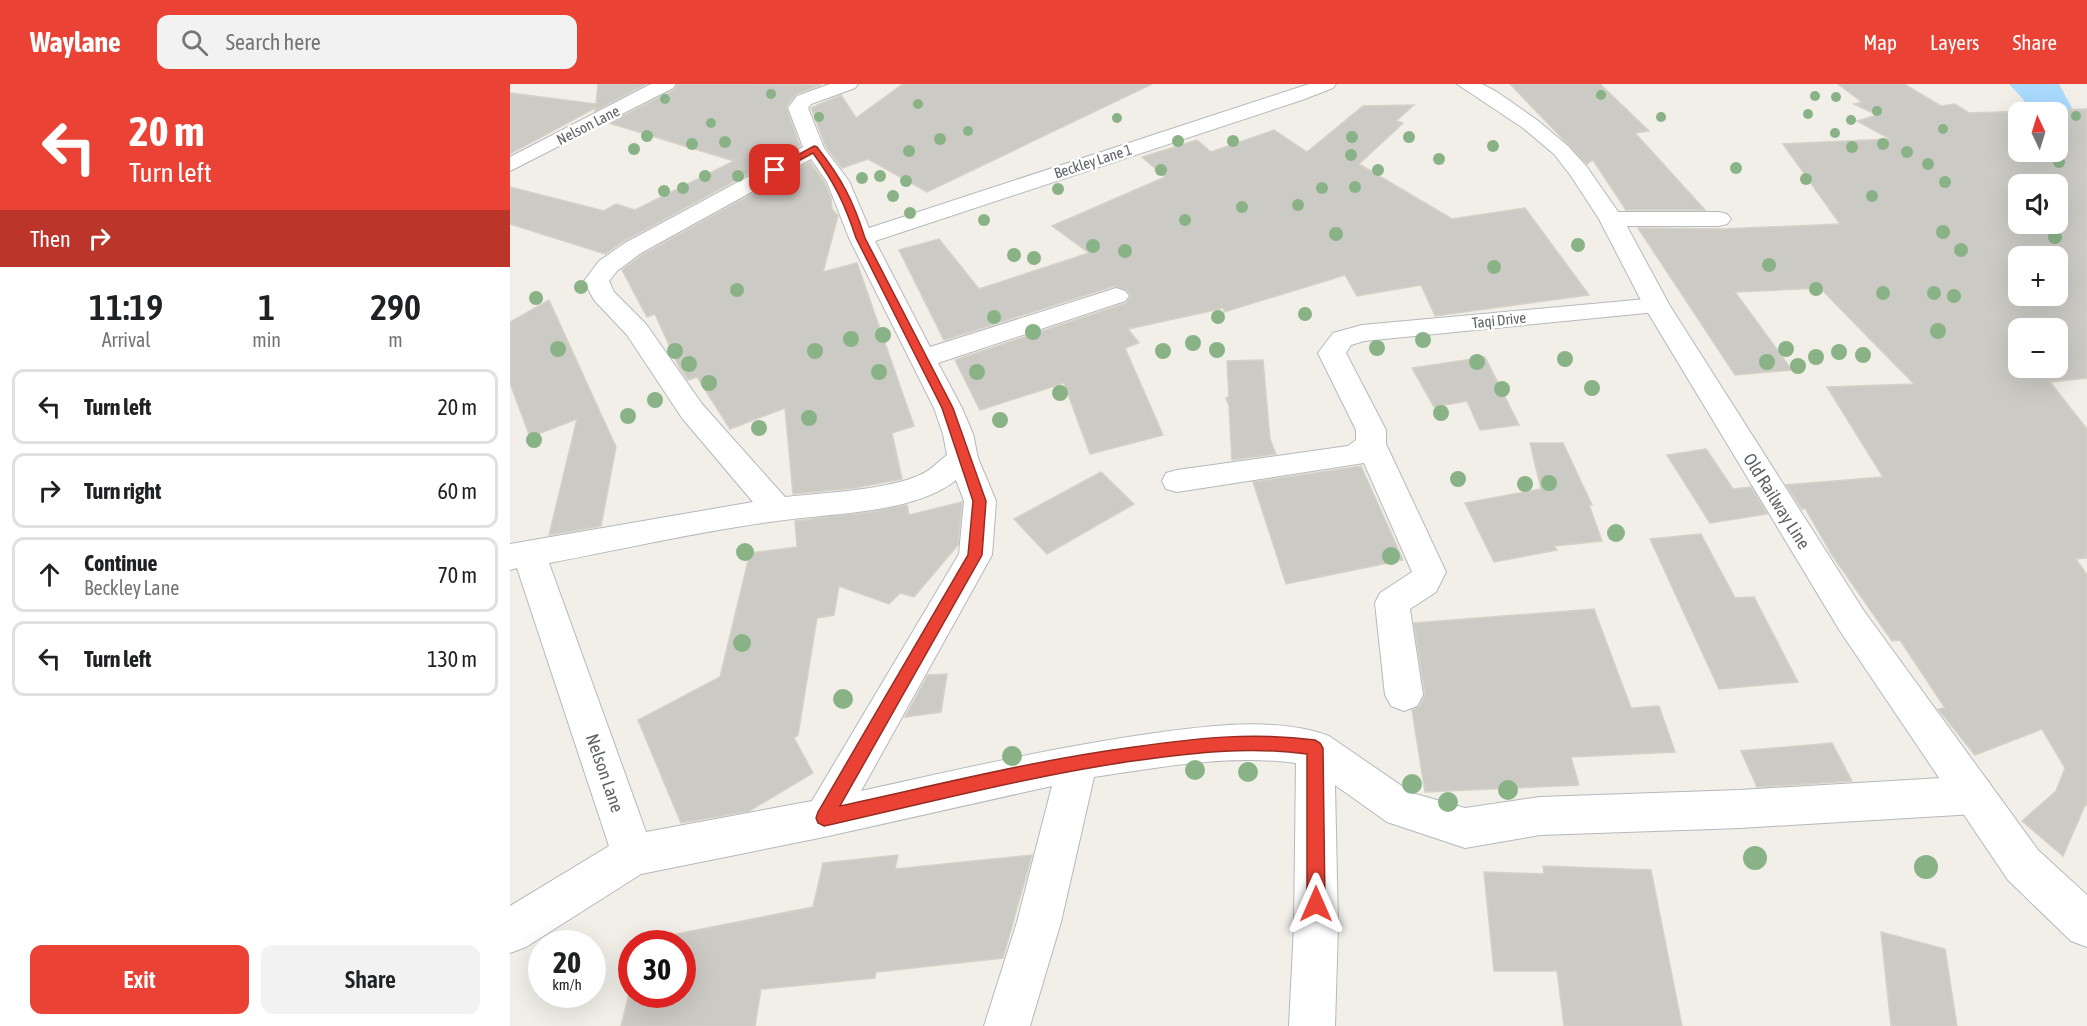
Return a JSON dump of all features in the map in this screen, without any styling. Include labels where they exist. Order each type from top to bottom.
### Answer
[{"type":"street","name":"Nelson Lane","points":[[510,165],[666,84]]},
{"type":"street","points":[[824,818],[975,555],[980,501],[963,458],[958,434],[948,408],[861,238],[852,208],[838,181],[814,149],[798,108],[804,100],[848,84]]},
{"type":"street","name":"Beckley Lane 1","points":[[861,238],[1326,84]]},
{"type":"street","name":"Old Railway Line","points":[[1467,84],[1490,96],[1530,124],[1561,150],[1611,219],[1657,306],[1852,621],[2023,865],[2087,925]]},
{"type":"street","points":[[777,509],[692,411],[637,330],[603,295],[596,281],[608,266],[633,248],[814,149]]},
{"type":"street","points":[[1611,219],[1719,219]]},
{"type":"street","points":[[921,359],[1116,296]]},
{"type":"street","name":"Taqi Drive","points":[[1371,444],[1371,430],[1332,353],[1342,339],[1362,333],[1657,306]]},
{"type":"street","points":[[1177,481],[1356,454],[1371,444],[1428,572],[1424,583],[1392,603],[1404,695]]},
{"type":"street","points":[[519,555],[777,509],[842,503],[903,492],[933,482],[963,458]]},
{"type":"street","name":"Nelson Lane","points":[[519,555],[633,855]]},
{"type":"street","points":[[510,931],[633,855],[824,818],[1078,762],[1207,743],[1277,743],[1315,748],[1401,809],[1465,828],[1540,816],[1740,809],[1975,795]]},
{"type":"street","points":[[1312,1026],[1316,926],[1315,748]]},
{"type":"street","points":[[1006,1026],[1039,922],[1078,762]]},
{"type":"building","points":[[598,84],[646,84],[595,111],[595,108],[510,154],[510,93],[596,104]]},
{"type":"building","points":[[678,84],[821,85],[796,94],[786,107],[800,146],[624,241],[605,254],[510,224],[510,187],[604,211],[616,204],[635,210],[734,161],[609,123],[674,90]]},
{"type":"building","points":[[903,84],[1152,84],[927,192],[868,159],[842,168],[826,147],[811,108],[841,95],[856,118]]},
{"type":"building","points":[[1510,84],[1600,84],[1649,131],[1635,133],[1705,210],[1626,210],[1593,160],[1587,164]]},
{"type":"building","points":[[1838,84],[1904,84],[1941,106],[1955,104],[1969,113],[2008,112],[2008,162],[2068,162],[2068,110],[2087,109],[2087,378],[2050,382],[2087,429],[2087,558],[2076,559],[2087,575],[2087,806],[2086,803],[2063,856],[2022,821],[2056,791],[2065,768],[2042,729],[1975,755],[1938,709],[1945,708],[1900,640],[1892,641],[1832,555],[1805,508],[1802,509],[1786,485],[1883,477],[1827,387],[1914,384],[1820,288],[1735,292],[1792,370],[1735,375],[1638,228],[1722,229],[1840,224],[1783,144],[1890,139],[1857,121],[1877,115],[1854,104],[1862,102]]},
{"type":"building","points":[[1414,105],[1396,121],[1403,123],[1359,164],[1452,219],[1525,208],[1589,295],[1435,316],[1421,285],[1357,296],[1345,275],[1224,312],[1224,308],[1128,329],[1139,343],[1125,348],[1163,435],[1090,454],[1064,383],[980,410],[955,360],[1126,303],[1131,296],[1127,290],[1115,286],[944,340],[899,250],[939,239],[979,289],[1089,253],[1052,226],[1165,177],[1142,157],[1197,140],[1211,152],[1274,130],[1307,152],[1363,106]]},
{"type":"building","points":[[810,162],[825,183],[831,198],[832,209],[838,216],[823,272],[857,263],[914,426],[892,433],[902,479],[855,488],[793,494],[785,408],[730,429],[697,377],[688,380],[679,367],[655,314],[647,317],[622,270],[642,255]]},
{"type":"building","points":[[549,300],[616,447],[601,526],[549,535],[577,419],[530,437],[510,383],[510,322]]},
{"type":"building","points":[[1485,357],[1519,425],[1480,430],[1467,401],[1434,407],[1412,368]]},
{"type":"building","points":[[1263,360],[1270,439],[1276,454],[1232,460],[1229,406],[1226,398],[1229,397],[1227,361]]},
{"type":"building","points":[[1530,443],[1563,443],[1592,505],[1589,505],[1602,541],[1554,546],[1557,550],[1494,562],[1465,503],[1541,489]]},
{"type":"building","points":[[1706,449],[1733,489],[1751,487],[1767,514],[1710,523],[1667,455]]},
{"type":"building","points":[[1361,466],[1403,560],[1286,584],[1253,482]]},
{"type":"building","points":[[1101,472],[1134,504],[1047,554],[1014,519]]},
{"type":"building","points":[[962,502],[958,545],[914,597],[900,593],[889,604],[839,586],[834,615],[817,618],[798,735],[794,738],[813,773],[749,811],[681,823],[638,720],[720,677],[750,553],[797,547],[795,521],[871,512],[907,505],[909,515]]},
{"type":"building","points":[[1701,534],[1735,598],[1754,597],[1798,682],[1719,689],[1650,539]]},
{"type":"building","points":[[1594,609],[1631,708],[1659,706],[1675,752],[1571,757],[1579,785],[1425,792],[1412,710],[1419,707],[1425,695],[1414,623]]},
{"type":"building","points":[[947,674],[941,712],[905,717],[928,675]]},
{"type":"building","points":[[1832,743],[1852,781],[1757,787],[1741,751]]},
{"type":"building","points":[[898,855],[895,869],[1032,855],[1003,958],[876,972],[875,978],[761,989],[755,1026],[621,1026],[626,1008],[696,1008],[696,930],[813,907],[823,863]]},
{"type":"building","points":[[1543,866],[1651,870],[1682,1026],[1564,1026],[1557,971],[1494,971],[1484,872],[1544,874]]},
{"type":"building","points":[[1881,932],[1945,949],[1957,1026],[1891,1026]]},
{"type":"waterway","points":[[2031,84],[2043,93],[2047,102]]},
{"type":"route","points":[[775,170],[814,149],[838,181],[852,208],[861,238],[948,408],[958,434],[963,458],[980,501],[975,555],[824,818],[1078,762],[1207,743],[1277,743],[1315,748],[1316,904]]}]
